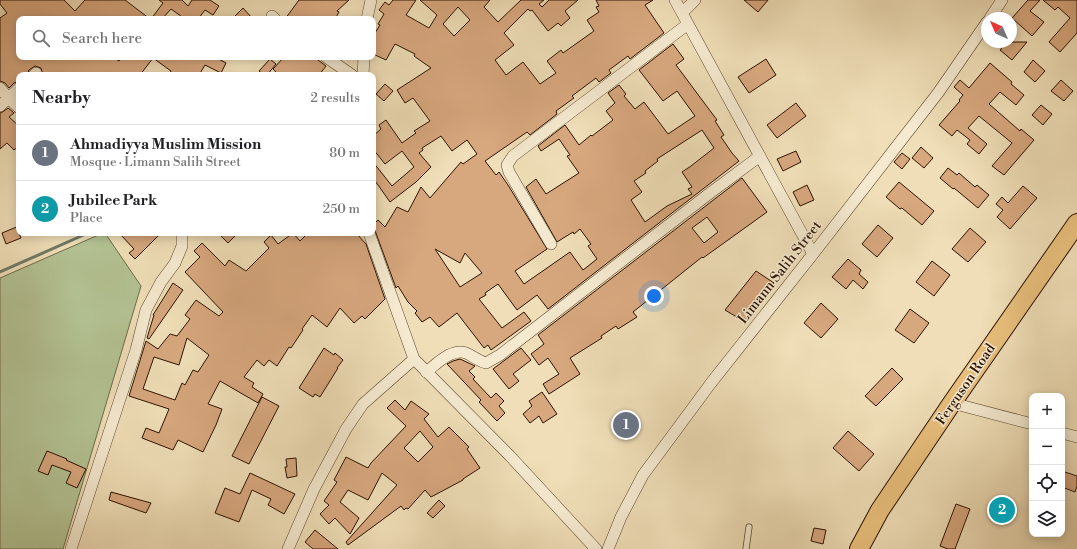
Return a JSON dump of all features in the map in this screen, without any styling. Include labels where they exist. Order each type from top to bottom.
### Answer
[{"type":"highway","name":"Ferguson Road","points":[[859,549],[880,510],[952,402],[1077,223]]},
{"type":"street","points":[[368,16],[371,0]]},
{"type":"street","points":[[675,0],[813,254]]},
{"type":"street","points":[[682,12],[695,0]]},
{"type":"street","points":[[994,12],[1002,0]]},
{"type":"street","points":[[551,244],[509,172],[507,165],[510,160],[513,156],[688,24]]},
{"type":"street","name":"Limann Salih Street","points":[[608,549],[621,517],[643,475],[711,383],[938,93],[981,31]]},
{"type":"street","points":[[330,60],[348,72]]},
{"type":"street","points":[[363,72],[364,60]]},
{"type":"street","points":[[0,88],[4,102]]},
{"type":"street","points":[[4,102],[16,91]]},
{"type":"street","points":[[4,102],[16,107]]},
{"type":"street","points":[[426,372],[451,353],[459,351],[467,353],[479,361],[486,363],[500,355],[760,156]]},
{"type":"street","points":[[71,549],[136,350],[146,310],[161,282],[175,263],[182,246],[182,236]]},
{"type":"street","points":[[370,236],[414,360],[510,456],[596,549]]},
{"type":"street","points":[[288,549],[314,490],[346,429],[363,404],[414,360]]},
{"type":"street","points":[[952,402],[1029,423]]},
{"type":"street","points":[[1065,434],[1077,437]]},
{"type":"lane","points":[[746,549],[749,527]]},
{"type":"green space","points":[[96,236],[107,236],[141,286],[63,549],[0,549],[0,278]]},
{"type":"building","points":[[0,0],[64,0],[75,11],[85,0],[125,0],[146,16],[16,16],[16,60],[151,60],[142,72],[42,72],[41,68],[35,66],[28,72],[16,72],[16,82],[9,88],[5,83],[0,81],[0,18],[7,13],[0,4]]},
{"type":"building","points":[[159,0],[182,0],[188,6],[192,0],[210,0],[219,6],[213,15],[205,10],[200,16],[181,16],[171,9],[165,16],[153,16],[163,3]]},
{"type":"building","points":[[299,0],[349,0],[337,11],[339,12],[337,16],[287,16]]},
{"type":"building","points":[[393,0],[416,0],[406,15],[429,28],[437,15],[420,0],[490,0],[484,7],[498,22],[521,0],[544,0],[539,4],[542,7],[549,0],[578,0],[565,11],[570,18],[561,26],[558,23],[548,31],[532,10],[530,11],[528,9],[504,33],[514,45],[495,60],[506,75],[523,62],[540,84],[556,73],[547,61],[561,50],[563,53],[594,31],[587,20],[599,12],[596,7],[599,6],[596,0],[653,0],[645,5],[664,33],[630,59],[628,56],[609,70],[611,73],[599,82],[596,78],[572,96],[574,98],[556,111],[557,114],[530,135],[527,132],[485,161],[496,175],[499,172],[547,249],[515,271],[524,284],[570,252],[583,270],[597,259],[588,246],[591,244],[580,229],[574,234],[573,232],[557,242],[526,187],[536,179],[546,194],[579,173],[567,156],[570,155],[559,139],[541,151],[538,146],[565,125],[579,145],[591,135],[592,136],[613,120],[606,111],[615,103],[608,93],[619,85],[626,94],[624,96],[635,109],[644,102],[668,134],[695,116],[677,91],[663,101],[639,70],[673,44],[684,59],[676,65],[717,120],[715,121],[724,135],[721,137],[739,161],[548,309],[537,295],[517,310],[498,284],[485,293],[486,295],[479,299],[502,328],[524,312],[531,321],[491,350],[488,345],[484,348],[457,313],[439,327],[430,317],[422,322],[415,313],[417,311],[408,302],[398,286],[396,288],[376,233],[376,222],[378,220],[385,227],[397,207],[408,212],[421,187],[430,198],[461,162],[463,164],[477,154],[467,140],[452,151],[441,136],[422,148],[423,150],[419,153],[431,167],[416,182],[390,202],[376,182],[376,166],[392,186],[414,167],[402,151],[385,164],[376,153],[376,133],[381,129],[379,125],[386,120],[402,143],[416,133],[414,131],[430,121],[413,98],[405,103],[397,90],[431,68],[414,56],[415,54],[395,44],[386,60],[376,55],[376,31],[380,25],[378,24],[384,14],[379,10],[385,2],[389,5]],"holes":[[[458,7],[470,20],[454,36],[443,24]],[[702,130],[714,148],[682,172],[692,187],[688,189],[692,194],[667,206],[645,222],[631,200],[642,192],[634,181],[646,173],[645,171],[658,161],[657,159]],[[435,249],[460,263],[465,253],[482,273],[460,287]]]},
{"type":"building","points":[[744,0],[768,0],[758,12]]},
{"type":"building","points":[[1028,0],[1040,0],[1030,11],[1044,22],[1032,36],[1017,22],[1017,12]]},
{"type":"building","points":[[1043,0],[1077,0],[1077,33],[1060,52],[1049,42],[1070,18],[1058,7],[1055,10]]},
{"type":"building","points":[[243,8],[250,16],[235,16]]},
{"type":"building","points":[[1017,42],[1027,42],[1012,60],[1000,50],[1002,48],[1017,48]]},
{"type":"building","points":[[766,59],[776,75],[749,93],[738,77]]},
{"type":"building","points":[[156,60],[220,60],[226,63],[222,72],[205,65],[201,72],[171,71]]},
{"type":"building","points":[[269,60],[276,64],[269,72],[259,71]]},
{"type":"building","points":[[281,60],[318,60],[326,66],[321,72],[276,72],[273,69]]},
{"type":"building","points":[[1033,60],[1045,71],[1035,82],[1024,72]]},
{"type":"building","points":[[990,63],[1012,82],[1011,84],[1024,95],[1016,105],[1000,92],[989,104],[1020,131],[1021,129],[1034,140],[1004,175],[992,166],[1012,143],[979,116],[968,128],[987,144],[979,154],[967,144],[970,140],[957,130],[952,136],[939,125],[960,101],[959,100],[963,95],[954,87],[960,80],[969,88]]},
{"type":"building","points":[[1061,80],[1073,91],[1064,101],[1051,91]]},
{"type":"building","points":[[385,84],[393,91],[384,101],[376,94]]},
{"type":"building","points":[[796,103],[806,116],[777,138],[767,125]]},
{"type":"building","points":[[1041,105],[1052,114],[1043,125],[1032,115]]},
{"type":"building","points":[[8,108],[14,113],[9,117],[16,123],[16,148],[14,150],[7,143],[0,149],[0,113]]},
{"type":"building","points":[[921,147],[933,158],[924,168],[912,158]]},
{"type":"building","points":[[796,151],[801,162],[783,171],[777,159]]},
{"type":"building","points":[[902,153],[910,159],[902,169],[894,162]]},
{"type":"building","points":[[948,168],[957,175],[959,173],[975,187],[977,185],[989,195],[978,208],[940,178]]},
{"type":"building","points":[[742,178],[767,212],[703,258],[702,257],[633,312],[637,317],[618,329],[616,326],[601,336],[602,338],[570,358],[580,374],[549,394],[543,384],[559,374],[548,358],[539,365],[531,354],[544,344],[538,335]],"holes":[[[707,217],[718,232],[704,243],[692,228]]]},
{"type":"building","points":[[899,182],[934,211],[922,225],[886,197]]},
{"type":"building","points":[[807,185],[814,200],[800,206],[793,192]]},
{"type":"building","points":[[1023,186],[1037,198],[1010,229],[997,217],[1003,210],[996,204],[1002,197],[1008,203]]},
{"type":"building","points":[[878,225],[893,238],[877,257],[862,244]]},
{"type":"building","points":[[16,227],[16,236],[20,236],[21,238],[6,244],[2,233]]},
{"type":"building","points":[[970,228],[986,242],[968,262],[952,249]]},
{"type":"building","points":[[122,236],[158,236],[135,259],[129,253],[134,249]]},
{"type":"building","points":[[221,236],[235,236],[228,243]]},
{"type":"building","points":[[272,236],[278,244],[289,236],[296,236],[300,241],[305,236],[359,236],[366,244],[385,299],[365,319],[362,316],[354,323],[340,308],[327,327],[312,315],[291,348],[289,347],[277,366],[269,360],[264,366],[257,360],[244,377],[254,383],[252,387],[263,394],[258,403],[220,381],[208,404],[222,409],[203,452],[178,440],[173,450],[142,438],[146,428],[159,433],[169,409],[129,396],[146,341],[158,349],[170,334],[177,336],[190,319],[185,315],[196,300],[219,316],[223,312],[185,272],[200,257],[194,251],[202,243],[225,266],[229,260],[246,271],[269,248],[264,242]],"holes":[[[187,338],[209,355],[198,372],[193,370],[185,385],[182,383],[175,400],[143,389],[154,357],[179,365]]]},
{"type":"building","points":[[848,259],[861,270],[859,274],[868,282],[863,289],[853,280],[846,289],[832,277]]},
{"type":"building","points":[[932,261],[950,275],[934,296],[916,282]]},
{"type":"building","points":[[756,271],[774,283],[745,322],[725,310]]},
{"type":"building","points":[[173,283],[183,290],[149,339],[147,338],[153,315]]},
{"type":"building","points":[[821,303],[838,319],[821,338],[804,323]]},
{"type":"building","points":[[910,309],[929,323],[914,343],[895,330]]},
{"type":"building","points":[[324,348],[334,355],[335,353],[343,360],[320,397],[315,394],[313,397],[299,388]]},
{"type":"building","points":[[521,348],[531,360],[513,374],[519,381],[509,389],[493,369]]},
{"type":"building","points":[[460,359],[475,366],[469,371],[475,377],[473,379],[491,398],[496,393],[504,401],[499,406],[505,413],[497,421],[479,402],[481,400],[447,364]]},
{"type":"building","points":[[892,368],[903,379],[876,406],[865,396]]},
{"type":"building","points":[[542,392],[557,414],[543,423],[539,416],[530,423],[523,414],[532,406],[529,401]]},
{"type":"building","points":[[262,397],[279,406],[249,464],[232,456]]},
{"type":"building","points":[[395,400],[405,410],[411,401],[429,414],[424,419],[438,437],[449,427],[469,447],[467,449],[480,468],[463,480],[431,497],[425,490],[408,509],[406,508],[404,510],[401,506],[348,545],[346,542],[397,485],[382,473],[368,500],[348,490],[340,502],[359,518],[350,534],[335,518],[329,524],[320,514],[329,505],[324,501],[337,482],[334,480],[346,457],[368,468],[406,426],[387,408]],"holes":[[[420,431],[433,447],[418,462],[404,448]]]},
{"type":"building","points":[[848,431],[874,454],[859,471],[833,448]]},
{"type":"building","points":[[47,451],[86,469],[77,488],[66,483],[71,472],[52,465],[48,475],[38,471]]},
{"type":"building","points":[[296,458],[297,476],[287,478],[285,467],[287,467],[286,459]]},
{"type":"building","points":[[1065,472],[1077,476],[1077,486],[1075,492],[1065,488]]},
{"type":"building","points":[[250,473],[295,494],[284,514],[268,505],[271,499],[252,490],[239,522],[215,513],[225,488],[240,494]]},
{"type":"building","points":[[111,492],[151,503],[146,513],[109,500]]},
{"type":"building","points":[[439,500],[445,506],[433,518],[427,513]]},
{"type":"building","points":[[956,504],[970,509],[955,549],[948,549],[940,546]]},
{"type":"building","points":[[814,528],[826,530],[823,544],[811,541]]},
{"type":"building","points":[[315,530],[338,549],[313,549],[305,542]]},
{"type":"waterway","points":[[0,272],[81,236]]},
{"type":"place","name":"Ahmadiyya Muslim Mission","points":[[626,425]]},
{"type":"place","name":"Jubilee Park","points":[[1002,510]]}]
